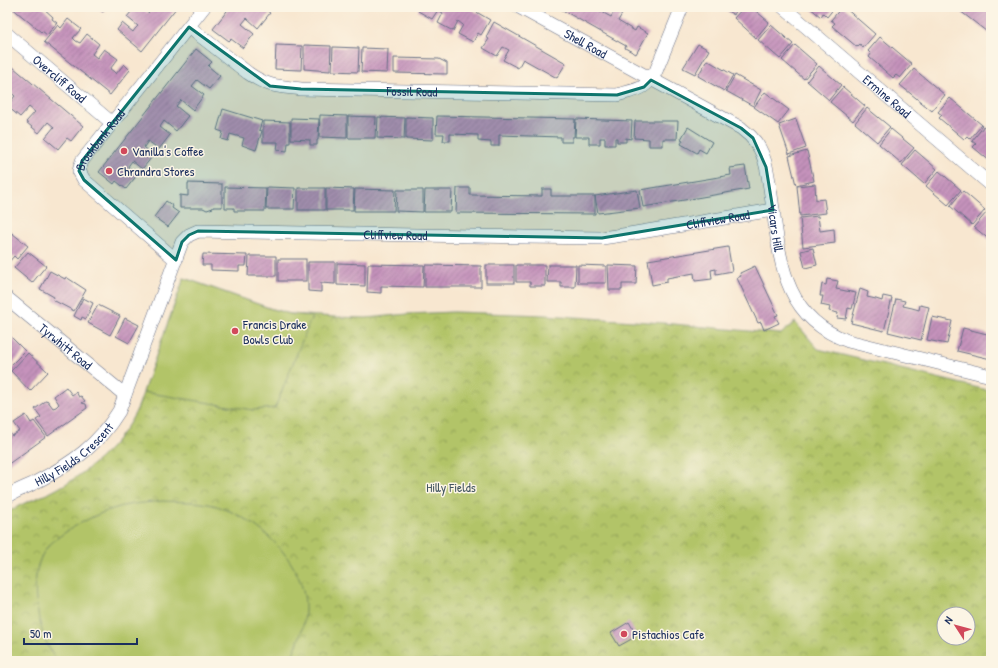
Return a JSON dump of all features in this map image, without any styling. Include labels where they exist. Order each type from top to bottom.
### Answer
[{"type":"street","name":"Brookbank Road","points":[[176,260],[84,180],[79,171],[82,161],[204,7]]},
{"type":"street","name":"Shell Road","points":[[519,7],[651,80]]},
{"type":"street","points":[[651,80],[682,7]]},
{"type":"street","name":"Ermine Road","points":[[783,7],[991,185]]},
{"type":"street","name":"Fossil Road","points":[[188,27],[253,76],[270,86],[301,89],[617,95],[644,87],[651,80]]},
{"type":"street","name":"Overcliff Road","points":[[7,34],[112,123]]},
{"type":"street","name":"Vicars Hill","points":[[651,80],[741,128],[753,138],[761,151],[766,167],[782,266],[789,288],[800,306],[814,322],[834,336],[848,341],[991,376]]},
{"type":"street","name":"Cliffview Road","points":[[125,395],[182,242],[189,235],[198,231],[602,238],[773,210]]},
{"type":"street","name":"Tyrwhitt Road","points":[[7,298],[125,395]]},
{"type":"street","name":"Hilly Fields Crescent","points":[[7,497],[64,467],[90,448],[109,427],[119,411],[125,395]]},
{"type":"highlighted area","points":[[189,27],[270,86],[301,89],[617,95],[644,87],[651,80],[741,128],[753,138],[766,167],[773,210],[602,238],[198,231],[189,235],[182,242],[176,260],[84,180],[79,171],[82,161]]},
{"type":"green space","name":"Hilly Fields","points":[[184,278],[290,314],[366,318],[453,312],[546,315],[663,323],[781,334],[795,322],[818,349],[991,391],[991,661],[7,661],[7,513],[18,506],[64,485],[90,467],[113,445],[131,420],[138,407]]},
{"type":"green space","name":"Francis Drake Bowls Club","points":[[184,278],[272,309],[290,314],[312,316],[275,408],[253,410],[143,392]]},
{"type":"green space","points":[[162,501],[194,502],[213,505],[230,511],[262,531],[277,545],[289,560],[298,576],[304,594],[305,612],[302,631],[290,661],[57,661],[49,649],[44,636],[36,600],[36,577],[42,555],[52,543],[68,530],[99,514],[122,506]]},
{"type":"building","points":[[11,7],[42,7],[57,23],[47,35],[42,31],[41,32]]},
{"type":"building","points":[[96,7],[106,7],[103,12]]},
{"type":"building","points":[[135,7],[141,7],[148,13],[153,7],[177,7],[142,51],[117,30],[122,23],[133,32],[138,26],[127,17]]},
{"type":"building","points":[[230,7],[262,7],[270,13],[258,28],[247,18],[242,24],[254,34],[243,48],[231,39],[229,41],[213,29]]},
{"type":"building","points":[[322,7],[330,7],[327,11]]},
{"type":"building","points":[[420,7],[468,7],[490,20],[481,35],[478,33],[473,42],[458,34],[463,25],[458,21],[453,31],[438,23],[443,13],[438,10],[432,19],[418,11]]},
{"type":"building","points":[[557,7],[600,7],[598,10],[611,17],[615,10],[622,14],[618,21],[635,31],[637,27],[648,33],[636,54],[625,48],[626,46]]},
{"type":"building","points":[[721,7],[738,7],[734,15]]},
{"type":"building","points":[[744,7],[751,7],[769,22],[756,38],[734,18]]},
{"type":"building","points":[[809,7],[835,7],[827,17],[823,13],[821,17]]},
{"type":"building","points":[[842,7],[844,7],[875,34],[863,48],[860,44],[857,47],[832,26],[835,23],[831,20]]},
{"type":"building","points":[[955,7],[986,7],[991,11],[991,35]]},
{"type":"building","points":[[68,19],[81,29],[73,38],[76,41],[80,43],[87,34],[99,44],[92,54],[97,58],[104,49],[118,59],[110,69],[116,74],[124,64],[130,70],[110,95],[44,42],[58,25],[61,28]]},
{"type":"building","points":[[494,22],[566,63],[557,78],[523,59],[518,68],[503,60],[509,50],[503,47],[497,56],[483,48],[489,39],[486,37]]},
{"type":"building","points":[[771,25],[793,44],[780,59],[758,40]]},
{"type":"building","points":[[880,37],[912,64],[900,78],[896,75],[893,78],[869,57],[871,54],[868,51]]},
{"type":"building","points":[[698,44],[709,50],[695,74],[683,68]]},
{"type":"building","points":[[276,45],[302,46],[301,70],[275,69]]},
{"type":"building","points":[[304,45],[331,46],[330,71],[304,69]]},
{"type":"building","points":[[795,45],[817,64],[804,79],[782,60]]},
{"type":"building","points":[[333,47],[359,48],[358,72],[332,71]]},
{"type":"building","points":[[362,48],[388,49],[387,73],[361,72]]},
{"type":"building","points":[[196,49],[212,62],[208,66],[220,76],[209,89],[197,80],[192,86],[204,95],[193,110],[181,100],[176,106],[188,116],[176,131],[164,121],[160,127],[170,135],[159,149],[148,141],[144,147],[153,155],[148,162],[142,169],[132,161],[128,167],[138,174],[126,189],[116,181],[114,184],[99,172]]},
{"type":"building","points":[[394,58],[439,59],[447,63],[447,74],[394,73]]},
{"type":"building","points":[[707,60],[733,75],[724,91],[698,76]]},
{"type":"building","points":[[7,62],[83,126],[71,141],[67,138],[58,149],[45,138],[54,127],[48,122],[39,133],[26,122],[35,112],[29,107],[20,117],[7,106],[15,96],[9,91],[7,94]]},
{"type":"building","points":[[819,66],[841,85],[829,100],[807,81]]},
{"type":"building","points":[[914,69],[945,95],[932,111],[900,85]]},
{"type":"building","points":[[735,75],[761,90],[753,106],[726,91]]},
{"type":"building","points":[[843,87],[865,106],[853,121],[830,102]]},
{"type":"building","points":[[765,92],[789,110],[778,124],[754,107]]},
{"type":"building","points":[[950,98],[982,125],[970,139],[967,136],[964,139],[939,118],[942,115],[938,112]]},
{"type":"building","points":[[867,108],[890,127],[877,142],[855,123]]},
{"type":"building","points":[[223,109],[262,121],[259,130],[262,131],[256,150],[242,145],[244,138],[230,134],[228,141],[221,139],[223,132],[217,130]]},
{"type":"building","points":[[320,115],[347,116],[347,138],[319,137]]},
{"type":"building","points":[[348,116],[376,117],[375,138],[348,138]]},
{"type":"building","points":[[437,116],[575,119],[574,137],[572,137],[572,142],[561,142],[561,137],[499,135],[499,146],[491,146],[491,142],[478,141],[478,135],[450,134],[450,141],[443,141],[444,134],[436,134]]},
{"type":"building","points":[[378,117],[405,118],[404,139],[377,138]]},
{"type":"building","points":[[406,117],[433,118],[433,140],[406,139]]},
{"type":"building","points":[[291,118],[319,119],[317,145],[310,145],[310,140],[291,139]]},
{"type":"building","points":[[576,119],[632,121],[631,139],[626,138],[626,142],[617,142],[617,138],[615,138],[615,145],[605,145],[605,138],[600,138],[600,144],[589,144],[589,137],[575,137]]},
{"type":"building","points":[[796,119],[806,148],[789,154],[779,125]]},
{"type":"building","points":[[263,121],[290,122],[290,143],[288,143],[287,151],[277,150],[278,142],[263,142]]},
{"type":"building","points":[[635,121],[678,121],[677,139],[663,139],[663,146],[649,146],[649,139],[634,138]]},
{"type":"building","points":[[984,126],[991,133],[991,162],[973,147],[976,144],[972,141]]},
{"type":"building","points":[[688,127],[712,142],[706,153],[699,149],[697,153],[681,144],[683,140],[681,139]]},
{"type":"building","points":[[891,129],[914,148],[901,163],[879,144]]},
{"type":"building","points":[[915,150],[937,169],[924,184],[902,165]]},
{"type":"building","points":[[807,151],[814,181],[796,185],[789,156]]},
{"type":"building","points":[[745,166],[749,189],[643,207],[640,190],[731,175],[730,168]]},
{"type":"building","points":[[939,171],[961,190],[948,205],[926,186]]},
{"type":"building","points":[[188,183],[222,184],[222,207],[213,207],[207,210],[203,208],[180,208],[180,195],[188,196]]},
{"type":"building","points":[[815,184],[816,200],[824,199],[826,213],[800,216],[797,186]]},
{"type":"building","points":[[225,187],[266,188],[265,211],[234,211],[234,208],[225,208]]},
{"type":"building","points":[[267,187],[295,188],[294,209],[266,209]]},
{"type":"building","points":[[298,188],[325,188],[325,210],[298,210]]},
{"type":"building","points":[[326,188],[354,189],[353,210],[326,210]]},
{"type":"building","points":[[457,188],[470,188],[470,195],[542,196],[542,189],[551,189],[551,196],[595,196],[595,214],[456,213]]},
{"type":"building","points":[[355,189],[395,190],[394,211],[354,211]]},
{"type":"building","points":[[397,190],[423,190],[423,212],[396,211]]},
{"type":"building","points":[[425,190],[452,190],[451,212],[424,212]]},
{"type":"building","points":[[637,190],[640,208],[598,213],[595,196]]},
{"type":"building","points":[[963,191],[985,210],[972,225],[950,206]]},
{"type":"building","points":[[166,201],[179,213],[168,227],[154,217]]},
{"type":"building","points":[[987,212],[991,215],[991,241],[974,227]]},
{"type":"building","points":[[818,216],[820,231],[834,229],[835,243],[803,247],[800,218]]},
{"type":"building","points":[[7,229],[28,246],[17,259],[14,256],[8,263],[7,261]]},
{"type":"building","points":[[728,247],[732,271],[716,274],[716,269],[711,270],[712,279],[695,281],[694,273],[667,278],[667,282],[652,285],[648,260]]},
{"type":"building","points":[[813,248],[817,265],[805,268],[801,251]]},
{"type":"building","points":[[28,252],[46,266],[32,283],[14,268]]},
{"type":"building","points":[[203,254],[247,255],[246,266],[239,266],[239,271],[211,270],[211,265],[202,265]]},
{"type":"building","points":[[249,256],[276,256],[276,276],[248,276]]},
{"type":"building","points":[[278,259],[306,259],[306,281],[278,281]]},
{"type":"building","points":[[308,262],[335,262],[335,284],[321,283],[321,292],[308,291]]},
{"type":"building","points":[[337,263],[365,264],[365,286],[337,285]]},
{"type":"building","points":[[368,264],[424,265],[423,287],[381,286],[381,293],[367,292]]},
{"type":"building","points":[[425,265],[481,266],[481,287],[425,287]]},
{"type":"building","points":[[486,265],[514,265],[514,283],[486,283]]},
{"type":"building","points":[[516,265],[545,265],[545,286],[530,286],[530,282],[516,282]]},
{"type":"building","points":[[548,265],[576,265],[575,287],[561,287],[561,282],[547,282]]},
{"type":"building","points":[[578,265],[606,266],[606,283],[578,283]]},
{"type":"building","points":[[608,265],[637,266],[636,284],[622,284],[622,290],[609,290]]},
{"type":"building","points":[[755,266],[778,315],[775,316],[779,323],[764,330],[761,322],[758,323],[737,278],[741,276],[740,273]]},
{"type":"building","points":[[50,271],[65,279],[66,277],[86,290],[74,311],[53,300],[54,297],[40,289]]},
{"type":"building","points":[[827,279],[838,281],[836,289],[856,293],[852,309],[848,308],[846,319],[837,318],[838,313],[829,311],[830,307],[821,305],[823,296],[820,296],[822,284],[826,285]]},
{"type":"building","points":[[860,289],[868,292],[867,297],[882,301],[883,296],[892,298],[884,331],[851,323]]},
{"type":"building","points":[[83,298],[93,303],[86,319],[82,317],[81,320],[74,316]]},
{"type":"building","points":[[896,299],[905,301],[903,306],[919,310],[920,305],[929,307],[921,340],[888,332]]},
{"type":"building","points":[[98,305],[120,316],[110,335],[88,323]]},
{"type":"building","points":[[932,317],[952,321],[947,344],[927,340]]},
{"type":"building","points":[[125,318],[139,325],[129,343],[116,336]]},
{"type":"building","points":[[963,328],[991,335],[991,359],[957,351]]},
{"type":"building","points":[[7,333],[25,351],[7,369]]},
{"type":"building","points":[[28,353],[48,372],[30,391],[11,371]]},
{"type":"building","points":[[66,387],[72,395],[76,392],[79,397],[81,396],[85,401],[82,403],[86,404],[87,408],[48,436],[36,420],[41,417],[35,409],[47,400],[53,408],[56,407],[59,404],[54,396]]},
{"type":"building","points":[[26,415],[31,423],[34,421],[46,437],[7,465],[7,429],[12,436],[20,431],[14,423]]},
{"type":"building","name":"Pistachios Cafe","points":[[629,622],[637,636],[619,646],[611,633]]},
{"type":"place","name":"Vanilla's Coffee","points":[[124,151]]},
{"type":"place","name":"Chrandra Stores","points":[[109,171]]},
{"type":"place","name":"Francis Drake Bowls Club","points":[[235,331]]},
{"type":"place","name":"Pistachios Cafe","points":[[624,634]]}]
